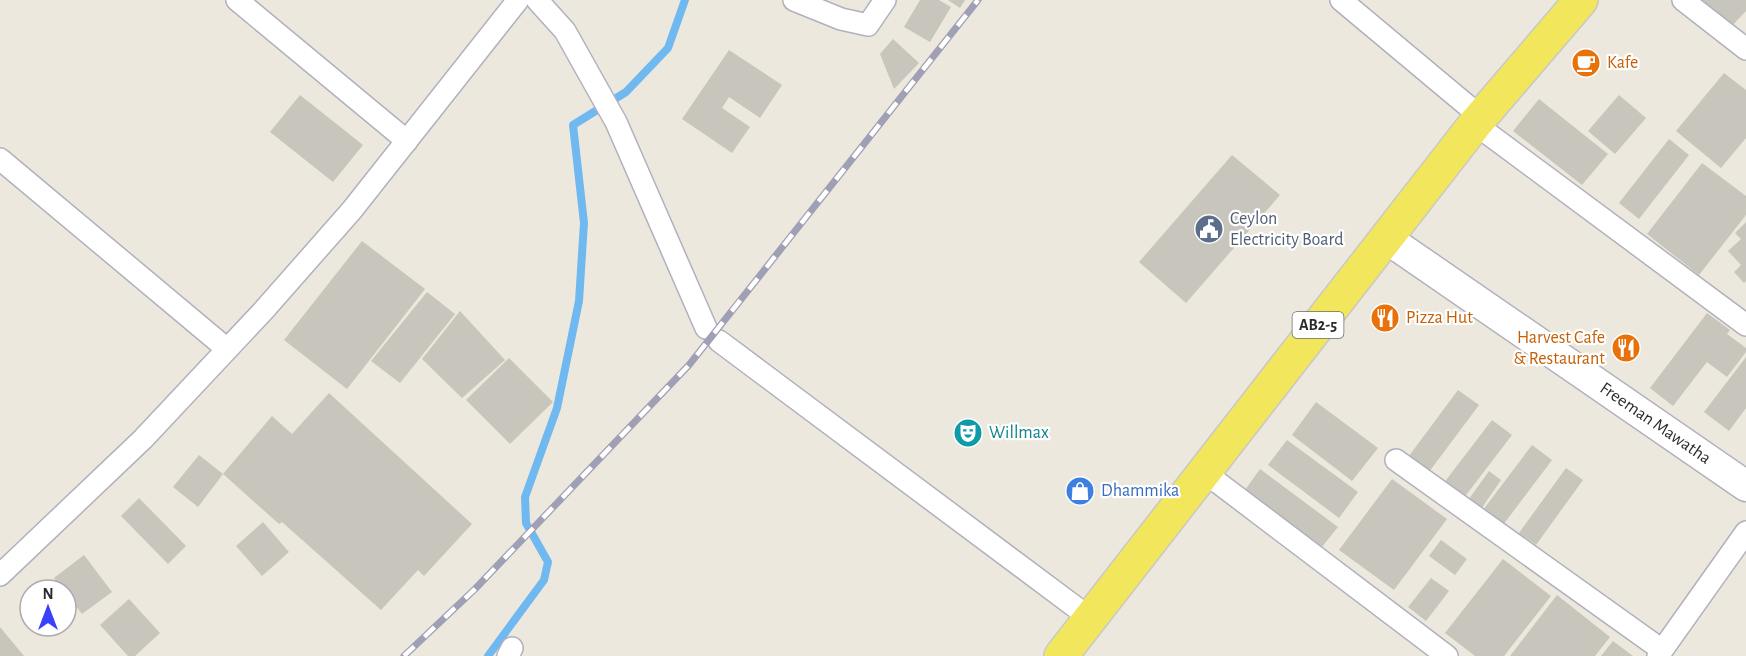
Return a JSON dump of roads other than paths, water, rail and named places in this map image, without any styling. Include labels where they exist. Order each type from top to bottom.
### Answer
[{"type":"main road","name":"AB2-5","points":[[1061,656],[1478,121],[1581,0]]},
{"type":"street","points":[[237,0],[258,7],[407,141]]},
{"type":"street","points":[[0,575],[143,439],[227,349],[352,210],[518,0]]},
{"type":"street","points":[[537,0],[565,31],[616,122],[713,334],[1090,618]]},
{"type":"street","points":[[794,0],[841,19],[868,25],[885,0]]},
{"type":"street","points":[[1341,0],[1478,121],[1746,325]]},
{"type":"street","points":[[1683,0],[1746,50]]},
{"type":"street","points":[[0,159],[227,349]]},
{"type":"street","name":"Freeman Mawatha","points":[[1386,238],[1746,486]]},
{"type":"street","points":[[1396,460],[1660,653],[1746,532]]},
{"type":"street","points":[[1204,472],[1447,656]]},
{"type":"waterway","points":[[488,656],[544,580],[548,562],[526,523],[525,497],[557,408],[579,301],[584,223],[573,125],[626,92],[668,48],[685,0]]},
{"type":"railway","points":[[404,656],[475,589],[689,365],[978,0]]},
{"type":"place","name":"Kafe","points":[[1586,63]]},
{"type":"place","name":"Ceylon Electricity Board","points":[[1209,229]]},
{"type":"place","name":"Pizza Hut","points":[[1385,318]]},
{"type":"place","name":"Harvest Cafe & Restaurant","points":[[1626,348]]},
{"type":"place","name":"Willmax","points":[[968,433]]},
{"type":"place","name":"Dhammika","points":[[1080,491]]}]
